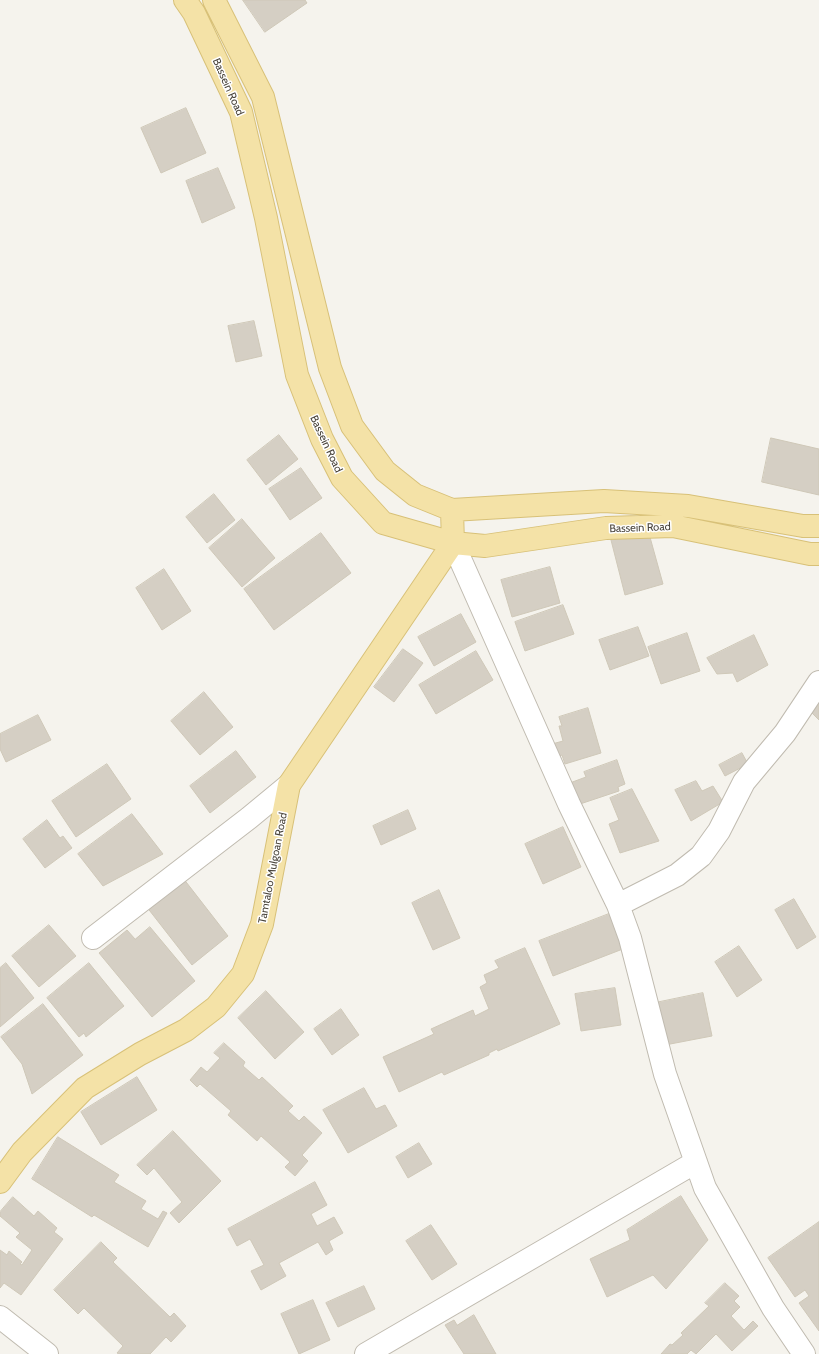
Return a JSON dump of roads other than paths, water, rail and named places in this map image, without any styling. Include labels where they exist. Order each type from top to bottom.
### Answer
[{"type":"main road","name":"Bassein Road","points":[[184,0],[194,13],[241,112],[266,218],[297,375],[322,440],[342,478],[383,523],[453,543],[485,546],[606,528],[673,526],[810,554],[819,554]]},
{"type":"main road","points":[[214,0],[263,97],[330,368],[352,426],[385,471],[415,495],[452,510],[453,543]]},
{"type":"main road","name":"Bassein Road","points":[[452,510],[604,501],[651,503],[688,506],[803,526],[819,526]]},
{"type":"main road","name":"Tamtaloo Mulgoan Road","points":[[0,1182],[22,1152],[85,1088],[140,1054],[186,1030],[216,1007],[243,974],[262,924],[289,785],[453,543]]},
{"type":"street","points":[[453,543],[568,804],[618,905],[630,938],[665,1074],[705,1188],[773,1308],[804,1354]]},
{"type":"street","points":[[618,905],[677,875],[701,856],[719,831],[744,782],[785,733],[819,682]]},
{"type":"street","points":[[93,938],[249,818],[289,785]]},
{"type":"street","points":[[366,1354],[696,1162]]},
{"type":"street","points":[[0,1317],[47,1354]]}]
